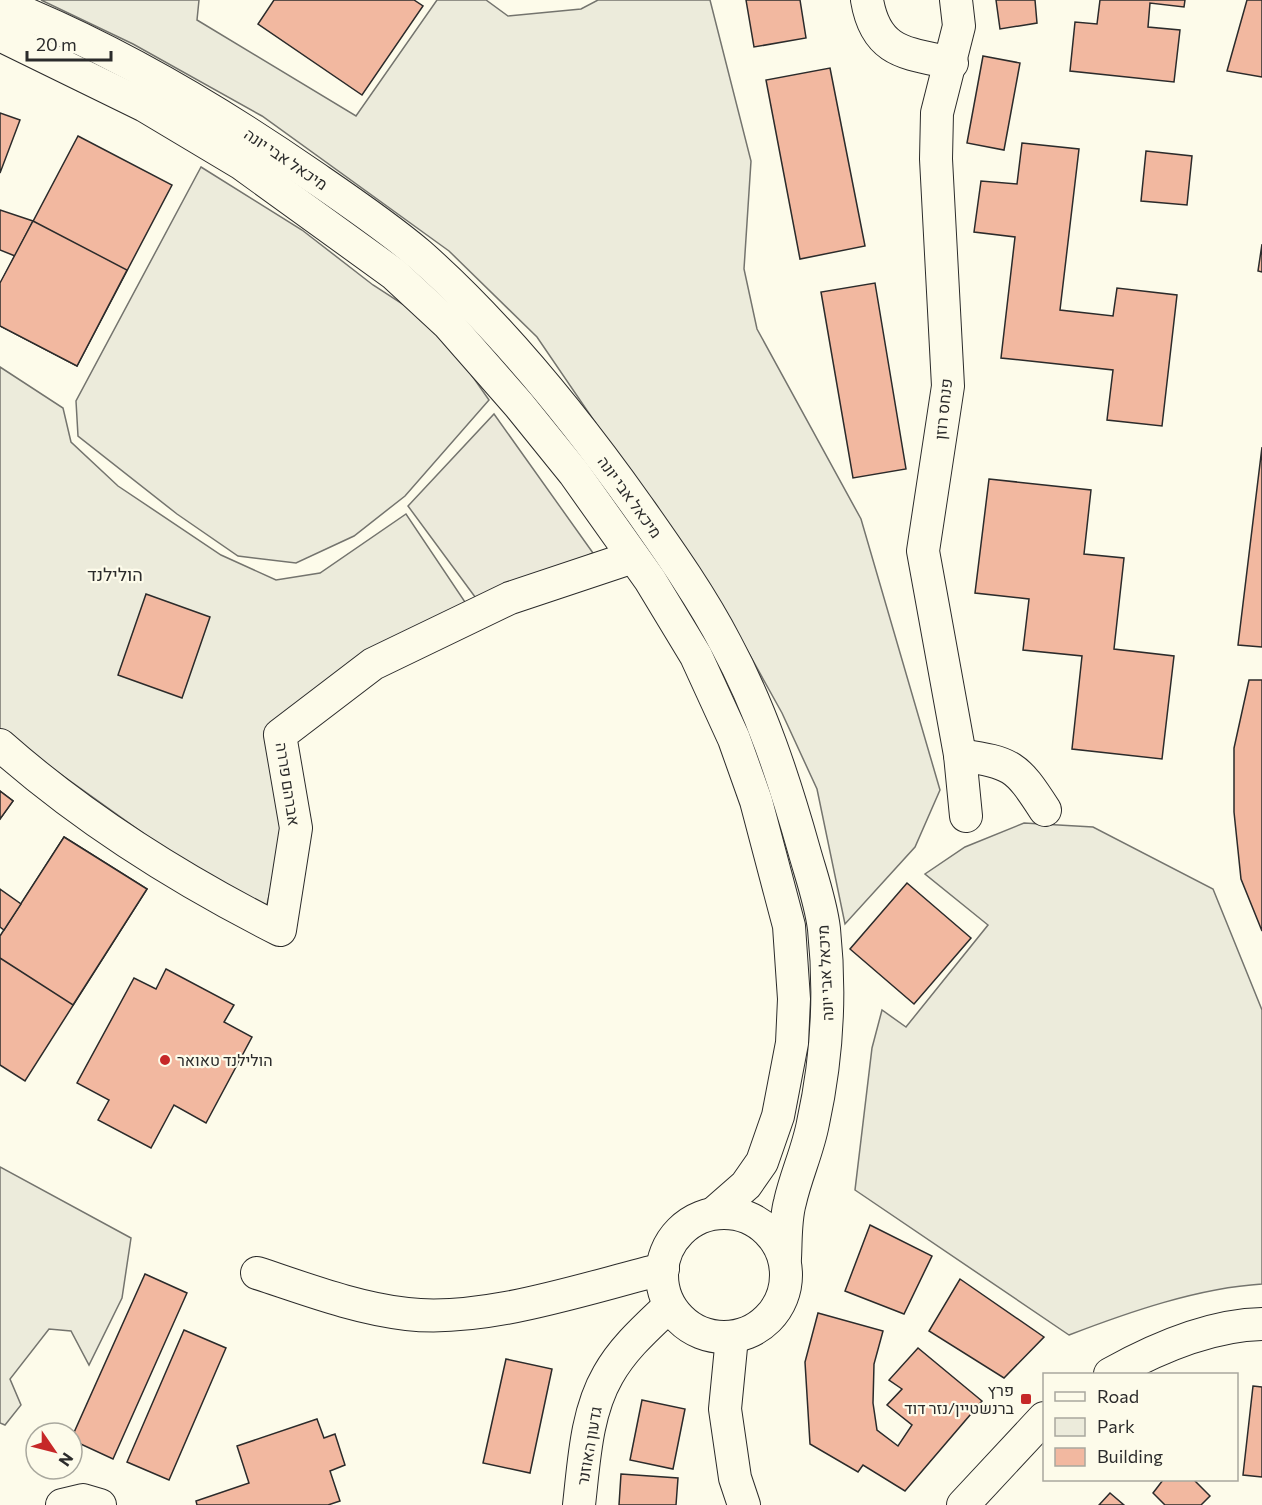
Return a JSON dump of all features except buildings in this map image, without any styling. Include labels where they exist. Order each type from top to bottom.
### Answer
[{"type":"street","points":[[867,0],[870,15],[880,38],[901,52],[952,63]]},
{"type":"street","name":"פנחס רוזן","points":[[956,0],[959,26],[952,63],[937,113],[936,159],[948,386],[923,551],[960,755],[966,816]]},
{"type":"street","name":"מיכאל אבי יונה","points":[[0,3],[38,18],[164,82],[262,140],[357,206],[417,253],[474,305],[546,388],[602,457],[680,566],[727,645],[766,731],[789,795],[824,924],[829,1003],[826,1050],[813,1127],[788,1206],[785,1258]]},
{"type":"street","name":"מיכאל אבי יונה","points":[[4,37],[145,106],[242,164],[335,229],[394,274],[448,324],[519,405],[574,473],[633,557],[696,656],[734,739],[756,801],[789,926],[793,1021],[778,1116],[762,1162],[746,1185],[714,1213]]},
{"type":"street","name":"אברהם פררה","points":[[0,745],[50,789],[151,859],[219,899],[280,930],[296,828],[280,735],[374,664],[510,598],[633,557]]},
{"type":"street","points":[[960,755],[992,760],[1013,768],[1045,810]]},
{"type":"street","points":[[714,1213],[736,1213],[756,1221],[776,1239],[785,1258],[787,1280],[781,1301],[770,1318],[752,1331],[732,1337],[701,1334],[683,1323],[669,1306],[661,1276],[665,1254],[676,1235],[693,1220],[714,1213]]},
{"type":"street","points":[[256,1273],[364,1307],[408,1314],[442,1314],[483,1311],[663,1269]]},
{"type":"street","name":"גדעון האוזנר","points":[[579,1505],[587,1442],[596,1403],[607,1375],[626,1349],[669,1306]]},
{"type":"street","points":[[1112,1373],[1205,1333],[1245,1324],[1262,1324]]},
{"type":"street","points":[[732,1337],[725,1409],[735,1478],[744,1505]]},
{"type":"street","points":[[963,1505],[1043,1419]]},
{"type":"street","points":[[62,1505],[82,1500],[100,1505]]},
{"type":"green space","points":[[41,0],[199,0],[197,20],[356,116],[437,0],[486,0],[508,16],[581,9],[598,0],[710,0],[751,161],[744,269],[757,329],[861,519],[940,790],[915,847],[845,924],[817,789],[782,713],[732,623],[537,337],[449,251],[262,116],[133,44]]},
{"type":"green space","points":[[201,167],[302,230],[373,285],[438,327],[489,400],[405,496],[354,536],[296,563],[238,556],[177,514],[78,436],[76,401]]},
{"type":"green space","points":[[0,367],[63,408],[71,442],[118,486],[221,555],[276,580],[320,573],[406,514],[467,605],[266,744],[282,805],[278,857],[265,913],[164,848],[0,731]]},
{"type":"green space","points":[[1024,823],[1093,827],[1213,889],[1262,1010],[1262,1284],[1213,1290],[1164,1302],[1069,1335],[855,1190],[872,1048],[882,1010],[906,1027],[988,925],[925,874],[965,847]]},
{"type":"green space","points":[[0,1167],[131,1238],[122,1298],[89,1365],[71,1331],[49,1329],[10,1379],[21,1405],[5,1425],[0,1423]]},
{"type":"shaded area","points":[[494,414],[593,553],[481,605],[408,506]]},
{"type":"place","name":"הולילנד טאואר","points":[[165,1060]]},
{"type":"place","name":"פרץ ברנשטיין/נזר דוד","points":[[1026,1399]]},
{"type":"district","name":"הולילנד","points":[[115,575]]}]
